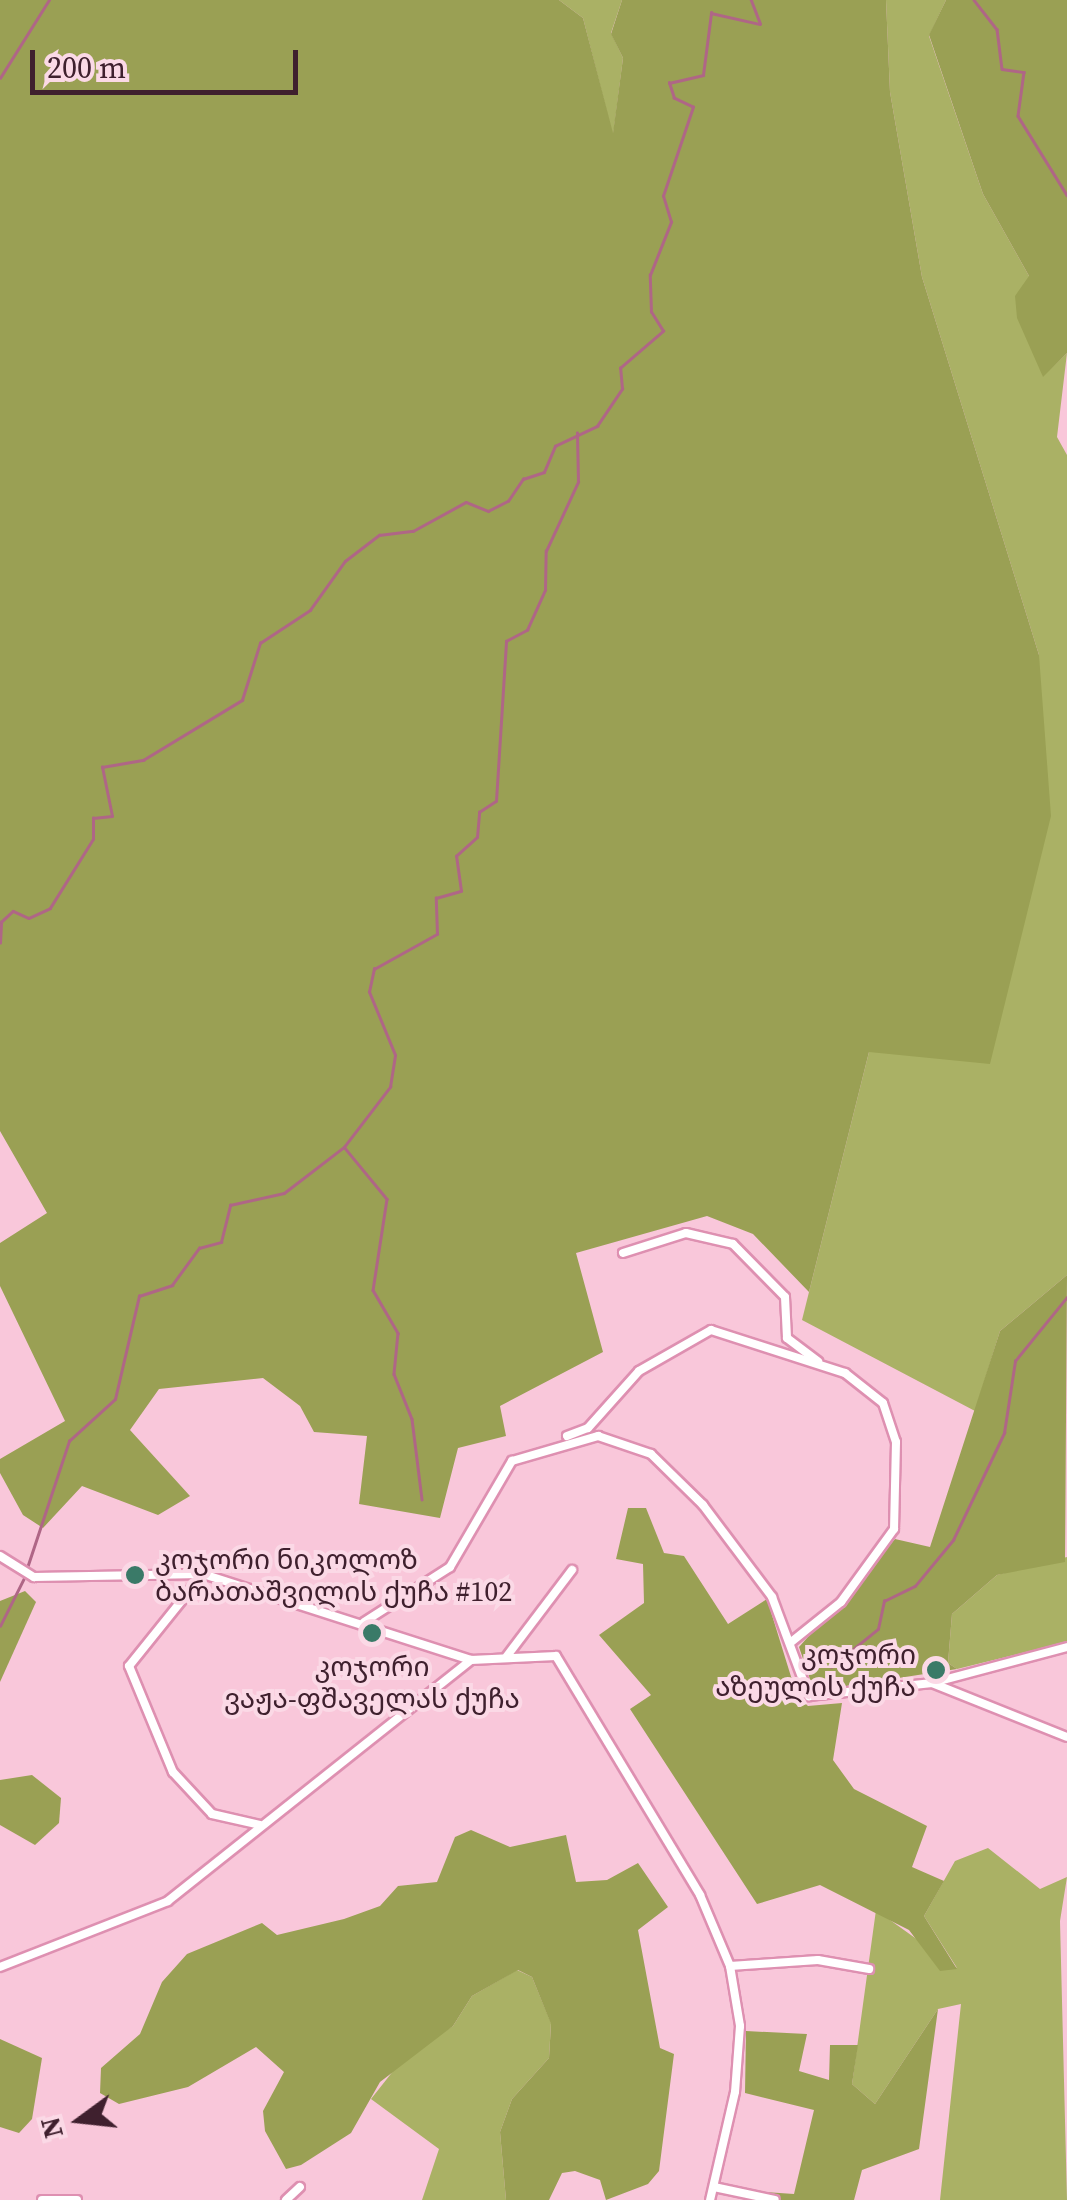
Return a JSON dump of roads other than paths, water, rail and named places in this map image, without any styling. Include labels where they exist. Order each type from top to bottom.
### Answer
[{"type":"street","points":[[623,1254],[686,1233],[734,1244],[785,1297],[788,1338],[883,1403],[900,1501],[875,1563],[792,1642]]},
{"type":"street","points":[[364,1622],[439,1578],[505,1468],[588,1428],[639,1370],[712,1330],[824,1365]]},
{"type":"street","points":[[548,1444],[618,1440],[668,1466],[752,1567],[792,1642],[816,1699],[932,1683],[1067,1647]]},
{"type":"street","points":[[0,1556],[18,1573],[34,1577],[202,1574],[364,1622],[471,1660],[556,1656],[572,1670],[639,1807],[719,1931],[730,1966],[738,2059],[710,2200]]},
{"type":"street","points":[[506,1656],[572,1570]]},
{"type":"street","points":[[202,1574],[128,1666],[173,1772],[212,1814],[260,1825]]},
{"type":"street","points":[[0,1967],[168,1902],[471,1660]]},
{"type":"street","points":[[932,1683],[1067,1737]]},
{"type":"street","points":[[730,1966],[818,1960],[869,1969]]},
{"type":"street","points":[[286,2200],[300,2187]]},
{"type":"street","points":[[714,2187],[775,2200]]},
{"type":"street","points":[[42,2200],[77,2200]]},
{"type":"waterway","points":[[0,78],[49,0]]},
{"type":"waterway","points":[[0,943],[1,922],[13,911],[29,918],[50,908],[93,839],[93,818],[112,816],[102,767],[143,760],[242,700],[260,643],[310,610],[345,561],[379,535],[413,531],[466,502],[488,511],[508,501],[523,479],[544,472],[555,446],[597,426],[622,389],[620,368],[663,331],[651,312],[650,275],[671,222],[663,196],[693,107],[674,98],[669,83],[703,75],[711,13],[760,24],[751,0]]},
{"type":"waterway","points":[[974,0],[997,29],[1002,69],[1024,72],[1018,116],[1067,195]]},
{"type":"waterway","points":[[27,1568],[69,1441],[115,1399],[139,1296],[172,1285],[199,1248],[221,1242],[230,1205],[284,1193],[344,1147],[390,1087],[395,1055],[369,992],[374,969],[437,934],[436,898],[461,891],[456,856],[477,837],[479,812],[496,801],[506,641],[527,630],[545,590],[546,551],[578,482],[577,433]]},
{"type":"waterway","points":[[345,1148],[387,1199],[373,1290],[398,1333],[394,1374],[412,1419],[422,1499]]},
{"type":"waterway","points":[[831,1667],[878,1629],[884,1601],[915,1586],[953,1540],[1004,1433],[1015,1361],[1067,1297]]},
{"type":"waterway","points":[[0,1626],[25,1576]]},
{"type":"place","name":"კოჯორი ნიკოლოზ ბარათაშვილის ქუჩა #102","points":[[135,1575]]},
{"type":"place","name":"კოჯორი ვაჟა-ფშაველას ქუჩა","points":[[372,1633]]},
{"type":"place","name":"კოჯორი აზეულის ქუჩა","points":[[936,1670]]}]
